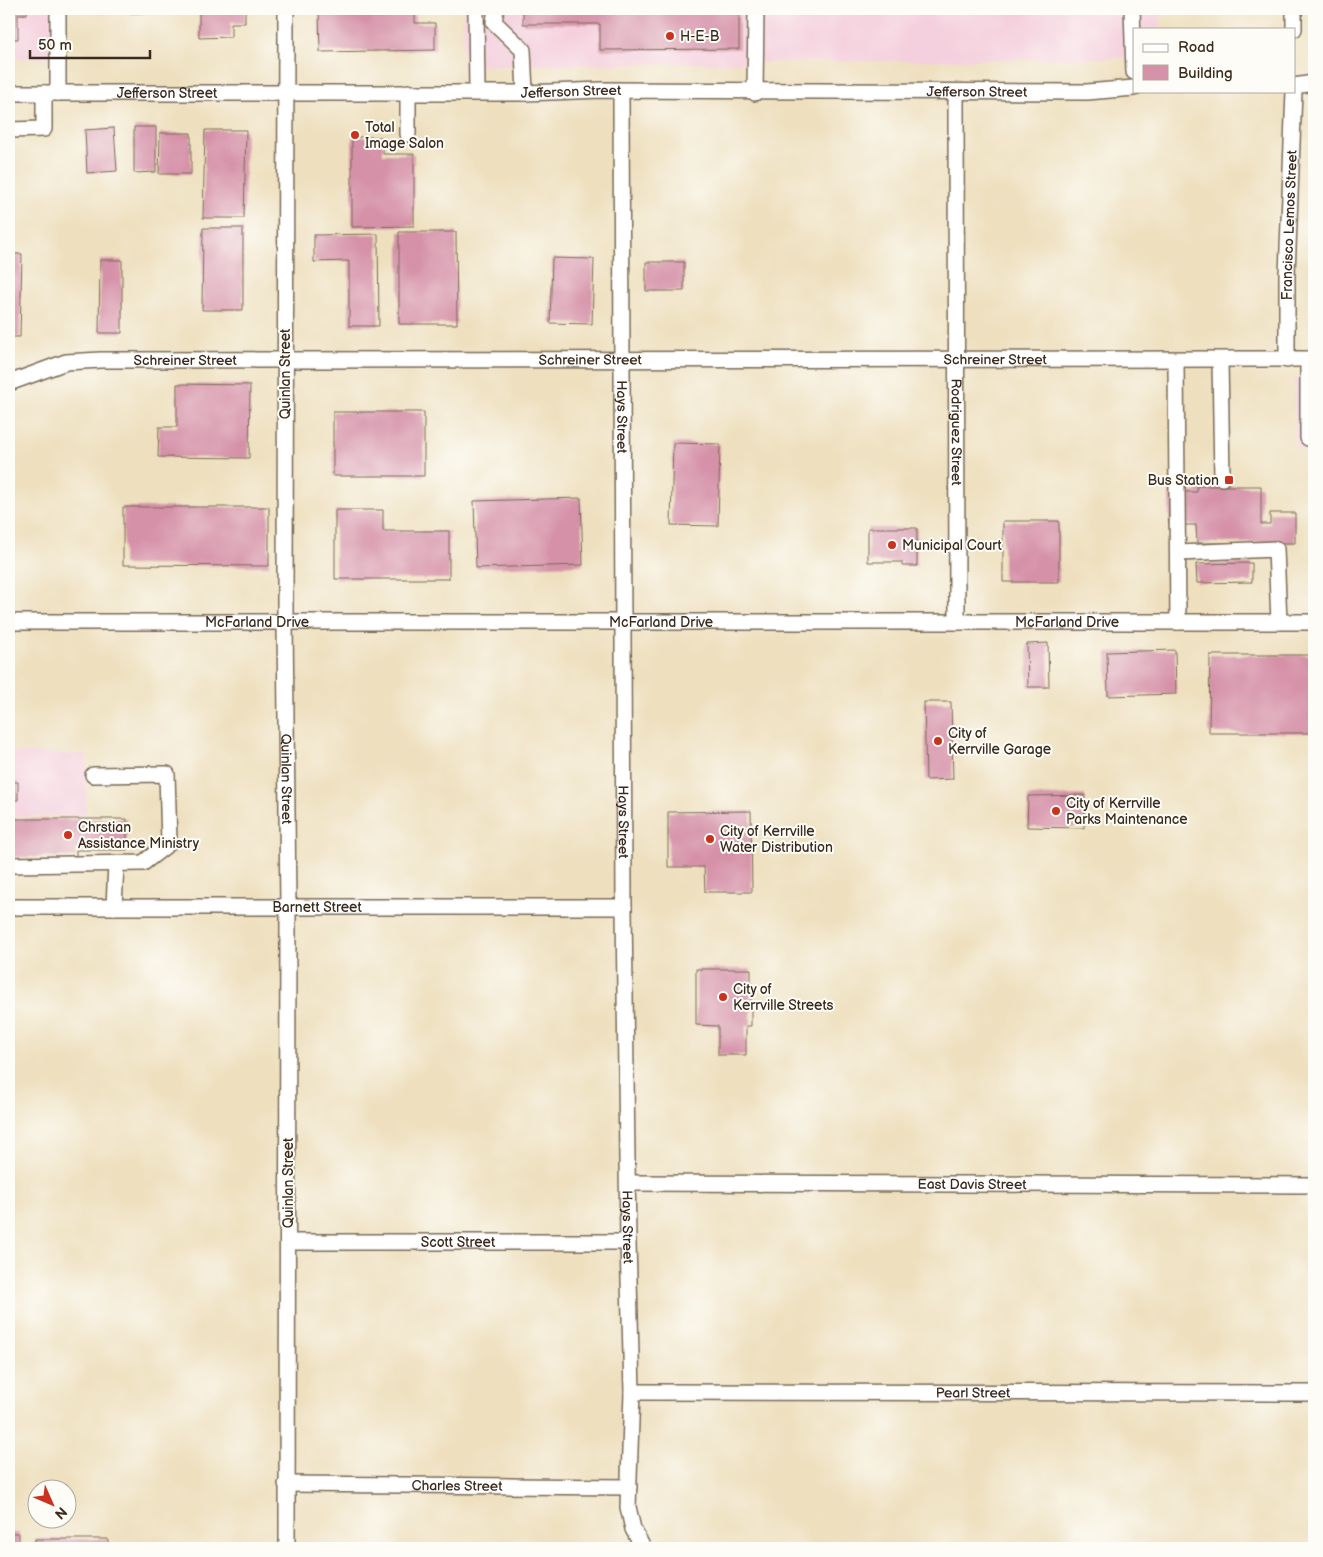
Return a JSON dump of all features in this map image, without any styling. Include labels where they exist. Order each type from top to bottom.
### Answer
[{"type":"street","points":[[9,130],[44,129],[51,93],[58,9]]},
{"type":"street","name":"Quinlan Street","points":[[286,9],[285,623],[288,906],[286,1548]]},
{"type":"street","points":[[476,9],[477,92]]},
{"type":"street","points":[[496,9],[494,22],[523,50],[525,93]]},
{"type":"street","points":[[755,93],[756,9]]},
{"type":"street","points":[[1132,9],[1133,40]]},
{"type":"street","points":[[1294,9],[1294,28]]},
{"type":"street","points":[[1296,86],[1314,83]]},
{"type":"street","name":"Jefferson Street","points":[[9,93],[1087,92],[1133,88]]},
{"type":"street","points":[[408,92],[408,134]]},
{"type":"street","name":"Hays Street","points":[[622,92],[624,907],[628,1242],[632,1392],[628,1507],[634,1529],[643,1548]]},
{"type":"street","name":"Rodriguez Street","points":[[956,92],[957,622]]},
{"type":"street","name":"Francisco Lemos Street","points":[[1287,360],[1287,274],[1294,92]]},
{"type":"street","name":"Schreiner Street","points":[[9,383],[66,362],[285,359],[1311,359]]},
{"type":"street","points":[[1311,359],[1308,438],[1314,438]]},
{"type":"street","points":[[1176,360],[1178,622]]},
{"type":"street","points":[[1220,360],[1222,478]]},
{"type":"street","points":[[1178,554],[1276,549],[1279,622]]},
{"type":"street","name":"McFarland Drive","points":[[9,622],[1314,622]]},
{"type":"street","points":[[9,865],[143,863],[168,843],[167,774],[93,775]]},
{"type":"street","points":[[114,907],[116,864]]},
{"type":"street","name":"Barnett Street","points":[[9,907],[624,907]]},
{"type":"street","name":"East Davis Street","points":[[628,1183],[1314,1185]]},
{"type":"street","name":"Scott Street","points":[[288,1242],[628,1242]]},
{"type":"street","name":"Pearl Street","points":[[632,1392],[1314,1393]]},
{"type":"street","name":"Charles Street","points":[[286,1484],[629,1487]]},
{"type":"shaded area","points":[[9,9],[64,9],[65,59],[9,58]]},
{"type":"shaded area","points":[[463,9],[1161,9],[1161,28],[1133,28],[1133,58],[463,66]]},
{"type":"shaded area","points":[[1314,378],[1314,449],[1295,449],[1294,379]]},
{"type":"shaded area","points":[[9,752],[87,754],[86,815],[9,817]]},
{"type":"building","points":[[9,9],[27,9],[27,14],[18,14],[18,39],[9,39]]},
{"type":"building","points":[[92,9],[148,9],[148,13],[92,13]]},
{"type":"building","points":[[199,9],[245,9],[245,23],[231,23],[231,37],[199,38]]},
{"type":"building","points":[[319,9],[415,9],[415,23],[435,23],[435,50],[320,52]]},
{"type":"building","name":"H-E-B","points":[[523,9],[739,9],[739,49],[600,50],[600,24],[523,24]]},
{"type":"building","points":[[134,127],[156,127],[156,172],[134,173]]},
{"type":"building","points":[[114,128],[117,171],[87,173],[85,130]]},
{"type":"building","points":[[205,130],[246,130],[244,218],[203,218]]},
{"type":"building","points":[[160,133],[191,133],[191,174],[159,174]]},
{"type":"building","points":[[352,137],[383,137],[383,154],[414,154],[414,226],[352,227]]},
{"type":"building","points":[[9,145],[12,145],[12,181],[9,181]]},
{"type":"building","points":[[203,228],[243,228],[243,310],[202,310]]},
{"type":"building","points":[[399,232],[456,232],[457,324],[399,324]]},
{"type":"building","points":[[378,234],[379,326],[349,326],[349,261],[314,262],[314,235]]},
{"type":"building","points":[[9,254],[22,254],[20,337],[9,337]]},
{"type":"building","points":[[552,258],[594,259],[592,324],[550,323]]},
{"type":"building","points":[[100,260],[122,260],[122,333],[99,333]]},
{"type":"building","points":[[646,262],[684,262],[684,291],[646,291]]},
{"type":"building","points":[[177,384],[250,385],[249,458],[158,457],[159,427],[177,427]]},
{"type":"building","points":[[333,412],[424,412],[424,476],[333,476]]},
{"type":"building","points":[[673,443],[720,444],[718,526],[671,525]]},
{"type":"building","points":[[1197,486],[1261,486],[1261,524],[1270,524],[1270,513],[1295,513],[1295,543],[1197,543],[1196,525],[1169,525],[1169,492],[1197,492]]},
{"type":"building","points":[[581,498],[583,565],[476,568],[474,501]]},
{"type":"building","points":[[123,507],[269,507],[269,566],[123,565]]},
{"type":"building","points":[[335,510],[383,510],[383,531],[449,531],[449,579],[335,579]]},
{"type":"building","points":[[1003,521],[1059,521],[1059,582],[1003,582]]},
{"type":"building","name":"Municipal Court","points":[[868,528],[917,528],[917,566],[902,566],[902,562],[868,562]]},
{"type":"building","points":[[1252,563],[1252,582],[1197,583],[1196,564]]},
{"type":"building","points":[[1048,643],[1049,687],[1028,687],[1027,644]]},
{"type":"building","points":[[1175,650],[1176,694],[1108,696],[1107,652]]},
{"type":"building","points":[[1210,655],[1314,655],[1314,733],[1209,733]]},
{"type":"building","name":"City of Kerrville Garage","points":[[924,702],[951,702],[953,779],[926,780]]},
{"type":"building","points":[[9,782],[18,782],[18,800],[9,801]]},
{"type":"building","name":"City of Kerrville Parks Maintenance","points":[[1085,795],[1084,828],[1027,827],[1028,796]]},
{"type":"building","name":"City of Kerrville Water Distribution","points":[[751,811],[752,892],[705,892],[704,867],[668,867],[668,812]]},
{"type":"building","name":"Chrstian Assistance Ministry","points":[[9,819],[127,819],[127,850],[76,850],[76,857],[9,857]]},
{"type":"building","name":"City of Kerrville Streets","points":[[696,969],[751,969],[751,1026],[746,1026],[746,1055],[718,1055],[718,1026],[696,1025]]},
{"type":"building","points":[[9,1533],[19,1533],[19,1548],[9,1548]]},
{"type":"building","points":[[35,1539],[108,1539],[108,1548],[35,1548]]},
{"type":"place","name":"H-E-B","points":[[670,36]]},
{"type":"place","name":"Total Image Salon","points":[[355,135]]},
{"type":"place","name":"Bus Station","points":[[1229,480]]},
{"type":"place","name":"Municipal Court","points":[[892,545]]},
{"type":"place","name":"City of Kerrville Garage","points":[[938,741]]},
{"type":"place","name":"City of Kerrville Parks Maintenance","points":[[1056,811]]},
{"type":"place","name":"Chrstian Assistance Ministry","points":[[68,835]]},
{"type":"place","name":"City of Kerrville Water Distribution","points":[[710,839]]},
{"type":"place","name":"City of Kerrville Streets","points":[[723,997]]}]
